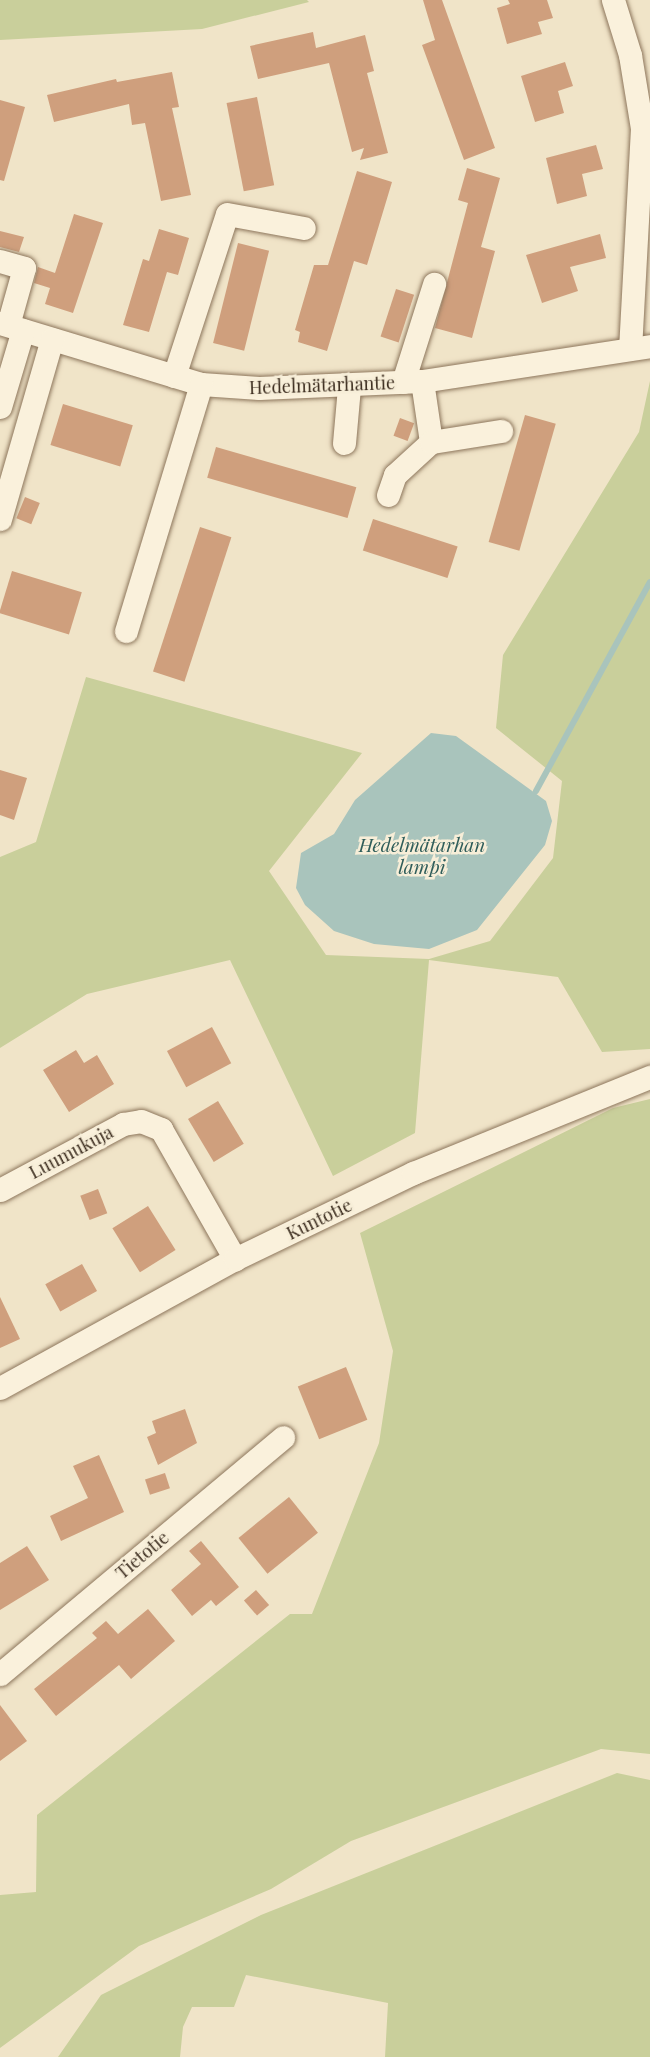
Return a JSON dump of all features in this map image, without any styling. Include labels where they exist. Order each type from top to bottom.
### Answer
[{"type":"street","points":[[613,0],[630,55],[642,128],[640,347]]},
{"type":"street","points":[[174,376],[226,214],[304,228]]},
{"type":"street","points":[[0,261],[24,268],[10,326],[0,407]]},
{"type":"street","points":[[431,442],[413,382],[434,284]]},
{"type":"street","name":"Hedelmätarhantie","points":[[10,326],[201,384],[349,387],[413,382],[640,347]]},
{"type":"street","points":[[0,519],[52,339]]},
{"type":"street","points":[[126,631],[201,384]]},
{"type":"street","points":[[344,443],[349,387]]},
{"type":"street","points":[[388,495],[395,475],[431,442],[501,431]]},
{"type":"street","name":"Kuntotie","points":[[0,1388],[235,1259],[413,1172],[650,1077]]},
{"type":"street","name":"Luumukuja","points":[[0,1190],[123,1124],[141,1121],[161,1129],[235,1259]]},
{"type":"street","name":"Tietotie","points":[[0,1674],[283,1437]]},
{"type":"green space","points":[[0,0],[309,2],[202,29],[0,40]]},
{"type":"green space","points":[[650,381],[650,1049],[602,1052],[558,977],[429,960],[415,1133],[333,1176],[230,960],[87,994],[0,1048],[0,857],[36,842],[86,677],[362,753],[269,871],[326,955],[429,959],[490,941],[553,858],[562,781],[496,728],[503,655],[639,432]]},
{"type":"green space","points":[[650,1099],[650,1754],[601,1749],[351,1841],[271,1889],[139,1946],[0,2048],[0,1895],[36,1892],[37,1815],[290,1614],[312,1614],[379,1443],[393,1351],[360,1233],[613,1108]]},
{"type":"green space","points":[[617,1773],[650,1780],[650,2057],[385,2057],[388,2003],[246,1975],[234,2007],[192,2007],[183,2027],[180,2057],[58,2057],[101,1995],[261,1915]]},
{"type":"water","name":"Hedelmätarhan lampi","points":[[431,733],[456,736],[546,801],[552,821],[545,845],[477,930],[429,949],[374,944],[334,931],[305,905],[296,888],[301,853],[334,834],[355,800]]},
{"type":"building","points":[[423,0],[442,0],[495,148],[464,160],[422,45],[435,40]]},
{"type":"building","points":[[508,0],[547,0],[553,18],[538,22],[542,34],[507,44],[497,8],[510,4]]},
{"type":"building","points":[[313,32],[316,48],[365,35],[374,71],[367,73],[388,153],[360,160],[364,148],[352,152],[329,63],[258,79],[250,46]]},
{"type":"building","points":[[565,62],[573,86],[558,91],[564,113],[535,122],[521,76]]},
{"type":"building","points":[[172,72],[179,107],[172,108],[191,195],[161,201],[145,123],[132,125],[129,104],[54,122],[47,95],[116,79],[117,82]]},
{"type":"building","points":[[257,97],[274,185],[244,191],[227,103]]},
{"type":"building","points":[[0,100],[25,107],[4,181],[0,180]]},
{"type":"building","points":[[596,145],[603,169],[582,174],[587,196],[557,204],[546,158]]},
{"type":"building","points":[[467,168],[500,178],[481,247],[495,251],[472,338],[435,328],[468,203],[458,200]]},
{"type":"building","points":[[357,171],[392,182],[367,265],[354,261],[327,351],[298,342],[300,332],[295,330],[314,265],[328,265]]},
{"type":"building","points":[[74,214],[103,223],[73,313],[45,304],[50,288],[34,283],[38,267],[55,273]]},
{"type":"building","points":[[159,229],[189,238],[178,275],[167,272],[149,332],[123,325],[143,259],[149,261]]},
{"type":"building","points":[[0,231],[24,237],[19,252],[0,247]]},
{"type":"building","points":[[600,234],[606,258],[570,267],[578,291],[542,303],[526,255]]},
{"type":"building","points":[[238,243],[269,251],[244,351],[213,343]]},
{"type":"building","points":[[396,289],[414,295],[399,342],[381,337]]},
{"type":"building","points":[[63,404],[133,425],[120,466],[50,445]]},
{"type":"building","points":[[525,415],[556,424],[519,551],[489,542]]},
{"type":"building","points":[[400,418],[414,423],[408,441],[394,436]]},
{"type":"building","points":[[216,447],[356,487],[348,518],[207,478]]},
{"type":"building","points":[[25,497],[40,503],[31,524],[16,518]]},
{"type":"building","points":[[373,519],[458,547],[447,578],[363,550]]},
{"type":"building","points":[[200,527],[231,537],[184,682],[153,672]]},
{"type":"building","points":[[12,571],[82,592],[69,634],[0,613]]},
{"type":"building","points":[[0,770],[27,778],[14,820],[0,815]]},
{"type":"building","points":[[212,1027],[231,1063],[186,1087],[167,1051]]},
{"type":"building","points":[[76,1050],[84,1063],[97,1055],[114,1084],[69,1112],[43,1070]]},
{"type":"building","points":[[218,1101],[244,1144],[214,1162],[188,1119]]},
{"type":"building","points":[[98,1189],[107,1213],[90,1220],[80,1196]]},
{"type":"building","points":[[148,1206],[176,1250],[140,1272],[112,1228]]},
{"type":"building","points":[[82,1264],[97,1291],[60,1311],[45,1284]]},
{"type":"building","points":[[0,1297],[20,1339],[0,1348]]},
{"type":"building","points":[[346,1367],[367,1420],[319,1439],[298,1386]]},
{"type":"building","points":[[185,1409],[197,1443],[158,1465],[147,1437],[156,1433],[152,1421]]},
{"type":"building","points":[[99,1455],[124,1512],[61,1541],[50,1516],[88,1498],[73,1466]]},
{"type":"building","points":[[165,1473],[170,1488],[150,1495],[145,1479]]},
{"type":"building","points":[[289,1497],[318,1533],[267,1574],[238,1538]]},
{"type":"building","points":[[201,1541],[239,1587],[216,1606],[211,1600],[192,1616],[171,1590],[201,1564],[189,1551]]},
{"type":"building","points":[[27,1546],[49,1580],[0,1610],[0,1563]]},
{"type":"building","points":[[256,1590],[269,1605],[257,1616],[244,1600]]},
{"type":"building","points":[[148,1609],[175,1641],[131,1679],[119,1665],[56,1716],[34,1689],[97,1638],[92,1633],[106,1621],[118,1634]]},
{"type":"building","points":[[0,1705],[27,1741],[0,1761]]},
{"type":"waterway","points":[[536,791],[650,582]]}]
